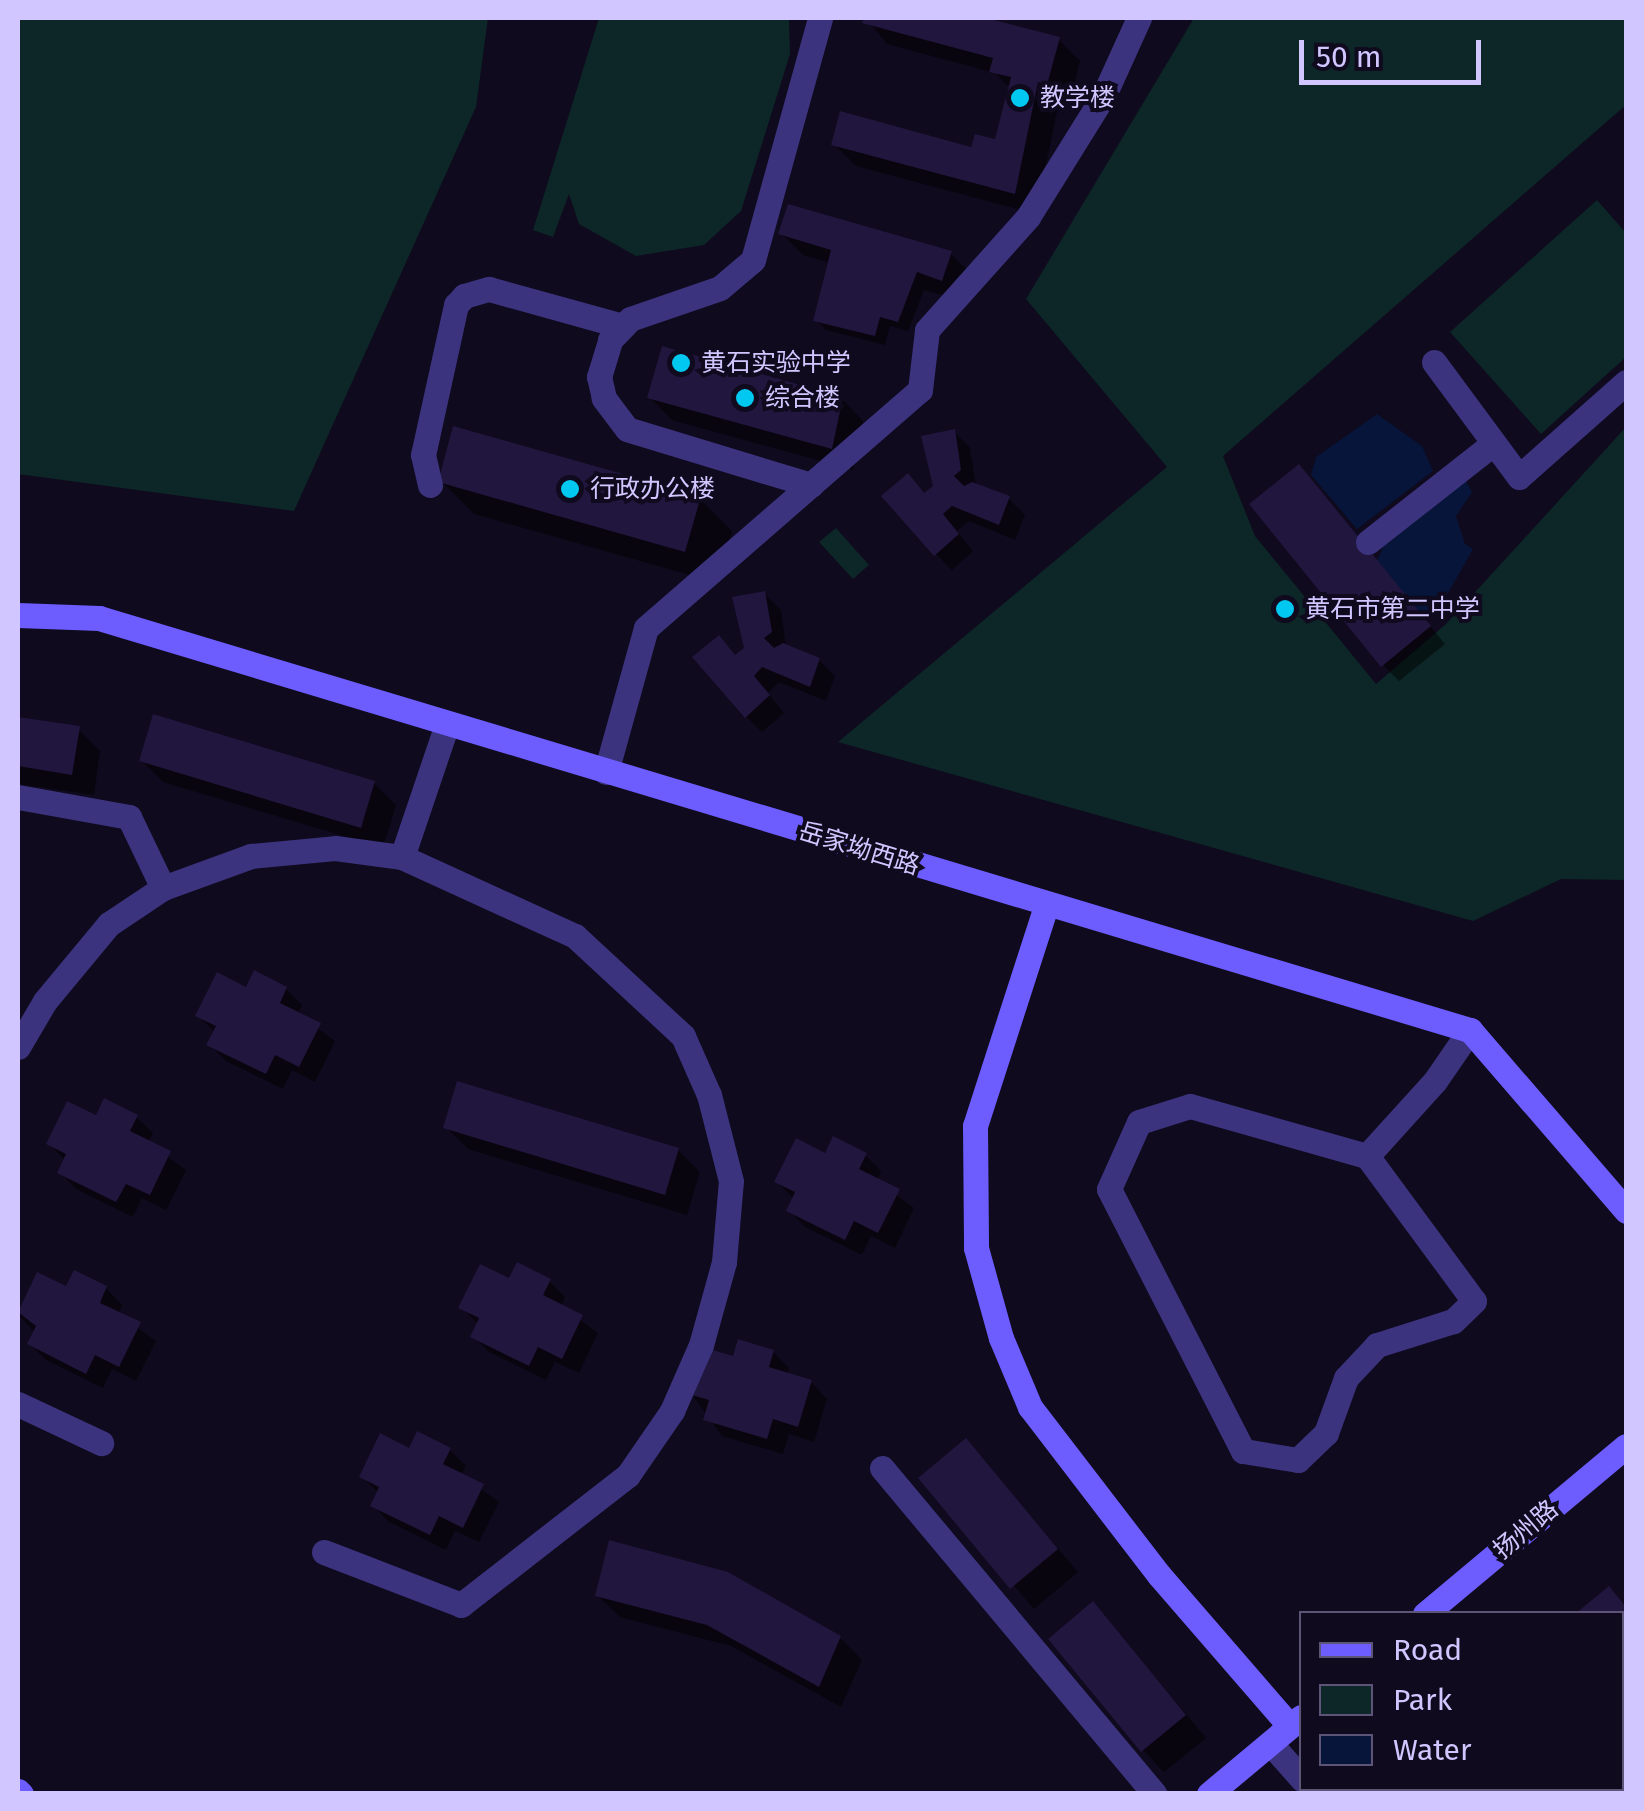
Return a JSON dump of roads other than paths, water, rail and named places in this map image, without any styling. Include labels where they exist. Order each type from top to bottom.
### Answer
[{"type":"main road","name":"岳家坳西路","points":[[18,615],[99,618],[1046,906],[1470,1030]]},
{"type":"main road","points":[[1046,906],[976,1126],[976,1248],[1001,1338],[1030,1407],[1159,1575],[1287,1729],[1209,1794]]},
{"type":"main road","points":[[1470,1030],[1626,1211]]},
{"type":"main road","name":"扬州路","points":[[1429,1611],[1626,1446]]},
{"type":"street","points":[[811,484],[627,429],[604,398],[599,377],[610,340],[622,326],[720,288],[753,260],[820,18]]},
{"type":"street","points":[[606,772],[646,628],[920,390],[927,330],[1028,217],[1104,95],[1139,18]]},
{"type":"street","points":[[430,485],[423,455],[456,304],[464,296],[489,290],[622,326]]},
{"type":"street","points":[[1434,362],[1518,477],[1626,382]]},
{"type":"street","points":[[1368,542],[1494,443]]},
{"type":"street","points":[[402,857],[447,724]]},
{"type":"street","points":[[18,797],[129,817],[162,888]]},
{"type":"street","points":[[18,1047],[45,1001],[109,924],[162,888],[251,856],[335,848],[402,857],[576,936],[683,1036],[709,1095],[731,1181],[724,1262],[701,1345],[672,1411],[628,1475],[461,1605],[324,1552]]},
{"type":"street","points":[[1367,1156],[1436,1081],[1470,1030]]},
{"type":"street","points":[[1190,1106],[1367,1156],[1474,1301],[1454,1321],[1377,1345],[1346,1378],[1326,1433],[1298,1460],[1243,1450],[1110,1189],[1139,1122],[1190,1106]]},
{"type":"street","points":[[18,1404],[101,1443]]},
{"type":"street","points":[[882,1468],[1155,1794]]},
{"type":"street","points":[[1287,1729],[1299,1770]]},
{"type":"water","points":[[1377,414],[1422,446],[1433,471],[1357,529],[1311,475],[1316,457]]},
{"type":"water","points":[[1466,481],[1472,492],[1456,516],[1465,544],[1473,549],[1435,616],[1417,616],[1375,566],[1383,547]]},
{"type":"place","name":"教学楼","points":[[1020,98]]},
{"type":"place","name":"黄石实验中学","points":[[681,363]]},
{"type":"place","name":"综合楼","points":[[745,398]]},
{"type":"place","name":"行政办公楼","points":[[570,489]]},
{"type":"place","name":"黄石市第二中学","points":[[1285,609]]}]
